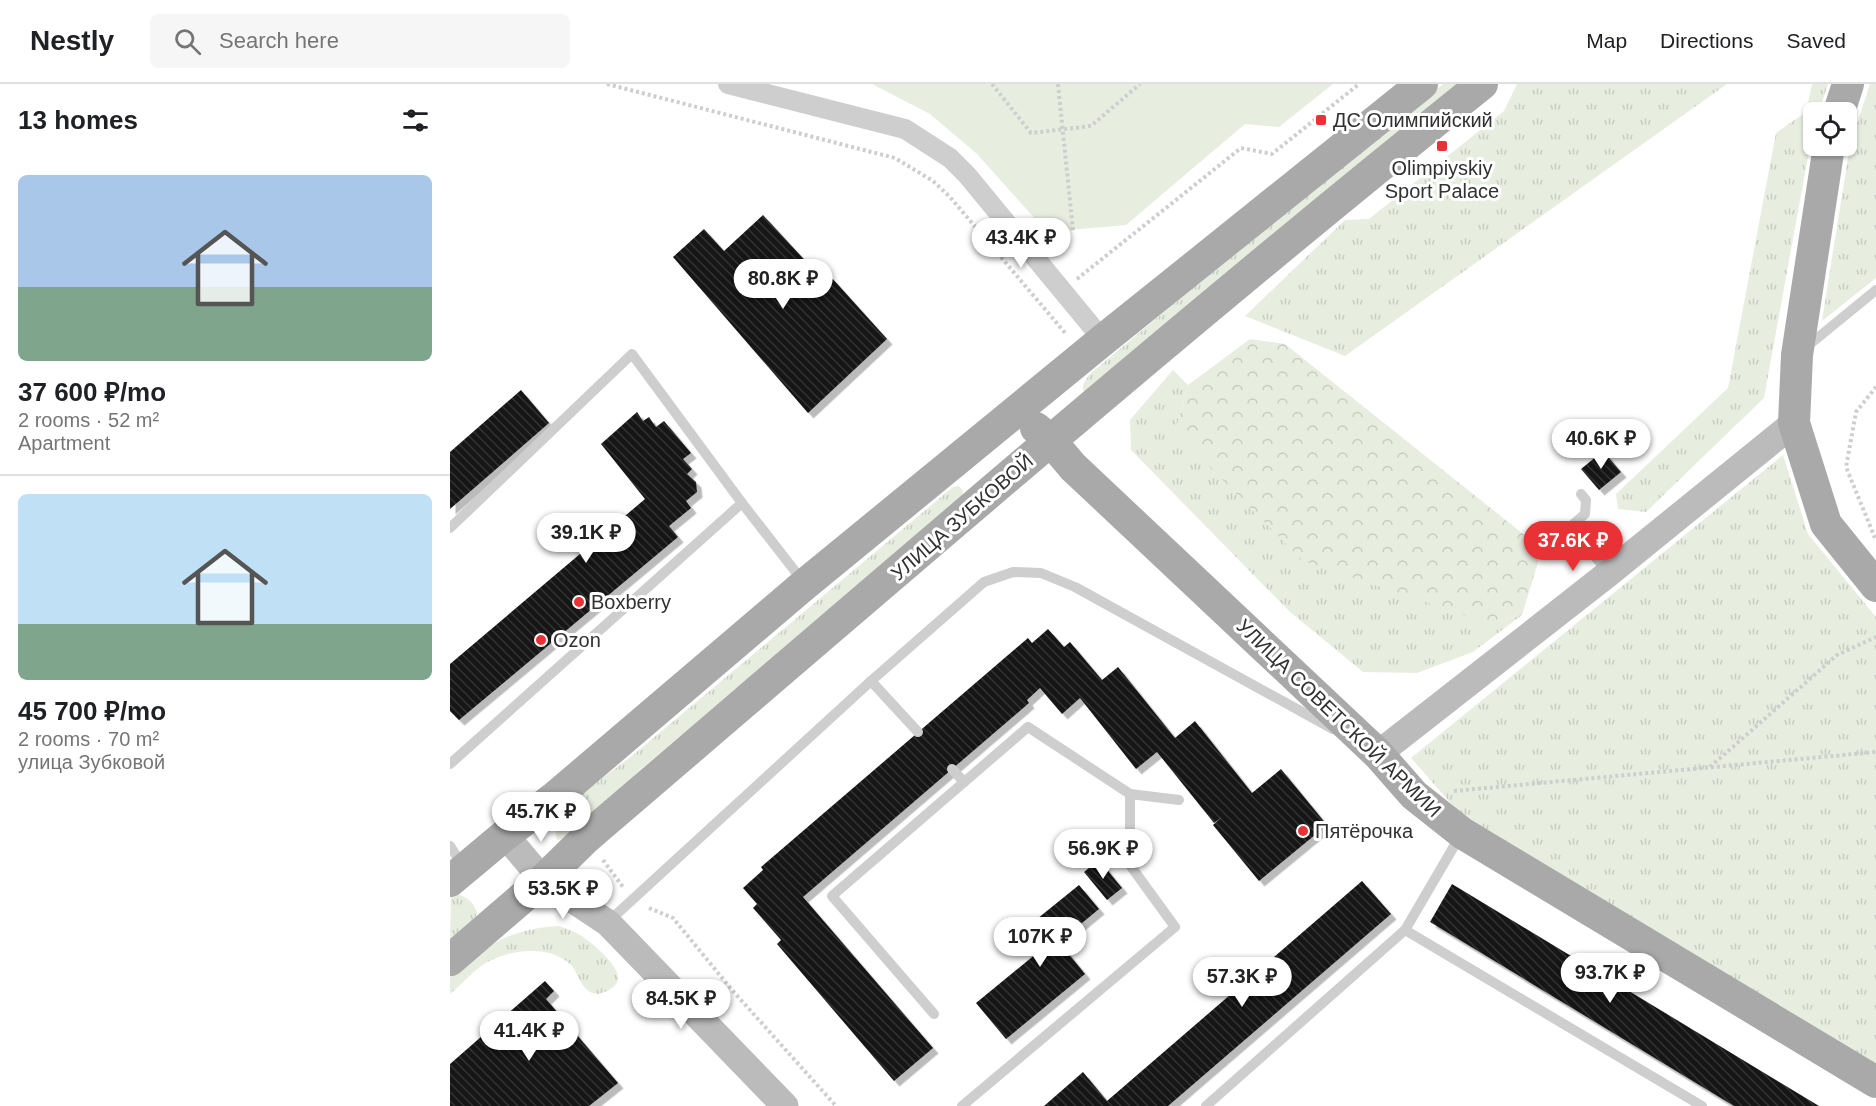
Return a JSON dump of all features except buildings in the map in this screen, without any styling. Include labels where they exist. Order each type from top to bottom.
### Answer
[{"type":"main road","points":[[455,865],[505,835],[555,797],[804,585],[1018,412],[1103,340],[1422,84]]},
{"type":"main road","name":"УЛИЦА ЗУБКОВОЙ","points":[[450,960],[543,880],[586,838],[1051,441],[1341,197],[1482,84]]},
{"type":"main road","points":[[1842,102],[1848,84]]},
{"type":"main road","points":[[1827,156],[1797,355],[1794,423],[1826,524],[1876,586]]},
{"type":"main road","name":"УЛИЦА СОВЕТСКОЙ АРМИИ","points":[[1018,412],[1051,441],[1073,467],[1378,754],[1414,795],[1462,833],[1876,1082]]},
{"type":"street","points":[[728,84],[905,129],[950,158],[967,175],[1103,340]]},
{"type":"street","points":[[1378,754],[1609,573],[1794,423]]},
{"type":"street","points":[[505,835],[543,880],[608,923],[785,1106]]},
{"type":"lane","points":[[1797,355],[1876,290]]},
{"type":"lane","points":[[450,528],[632,354],[804,585]]},
{"type":"lane","points":[[1581,494],[1586,500],[1585,514],[1570,527],[1609,573]]},
{"type":"lane","points":[[450,764],[742,503]]},
{"type":"lane","points":[[608,923],[871,681],[984,582],[1013,572],[1041,573],[1075,587],[1378,754]]},
{"type":"lane","points":[[871,681],[918,732]]},
{"type":"lane","points":[[934,1014],[832,896],[1028,727],[1130,794],[1179,800]]},
{"type":"lane","points":[[952,769],[964,782]]},
{"type":"lane","points":[[962,1106],[1175,927],[1130,865],[1130,794]]},
{"type":"lane","points":[[1206,1106],[1406,930],[1462,833]]},
{"type":"lane","points":[[1406,930],[1702,1106]]},
{"type":"path","points":[[607,84],[895,158],[933,181],[950,197],[1071,339]]},
{"type":"path","points":[[992,84],[1031,133],[1090,126],[1140,84]]},
{"type":"path","points":[[1058,84],[1073,230]]},
{"type":"path","points":[[1063,291],[1241,148],[1272,154],[1359,84]]},
{"type":"path","points":[[1876,387],[1856,412],[1846,467],[1876,540]]},
{"type":"path","points":[[1710,768],[1837,655],[1876,637]]},
{"type":"path","points":[[1414,795],[1876,752]]},
{"type":"path","points":[[586,838],[633,901],[674,918],[732,990],[836,1106]]},
{"type":"green space","points":[[872,84],[1333,84],[1279,127],[1245,124],[1126,225],[1047,232],[977,154],[930,114]]},
{"type":"green space","points":[[1443,84],[1465,84],[1086,395],[1083,386],[1091,373],[1327,176]]},
{"type":"green space","points":[[1517,84],[1727,84],[1345,356],[1245,316],[1345,220],[1369,219],[1504,111]]},
{"type":"green space","points":[[1812,84],[1828,84],[1822,102],[1808,102]]},
{"type":"green space","points":[[1870,84],[1876,84],[1876,278],[1822,321],[1848,156],[1857,156],[1857,124]]},
{"type":"green space","points":[[1803,114],[1803,156],[1808,156],[1764,398],[1646,512],[1618,509],[1616,494],[1728,388],[1776,133]]},
{"type":"green space","points":[[1250,339],[1285,344],[1542,549],[1522,615],[1488,623],[1303,561],[1175,432],[1188,385]]},
{"type":"green space","points":[[1173,370],[1188,385],[1175,432],[1488,623],[1522,615],[1473,652],[1417,673],[1363,672],[1290,612],[1131,450],[1130,420]]},
{"type":"green space","points":[[1783,455],[1808,534],[1876,617],[1876,1066],[1462,816],[1411,758]]},
{"type":"green space","points":[[959,486],[963,491],[961,499],[640,770],[566,839],[557,840],[553,819],[563,808],[633,755],[953,487]]},
{"type":"green space","points":[[451,893],[467,899],[477,912],[474,923],[450,944]]},
{"type":"green space","points":[[559,926],[580,935],[606,956],[616,971],[618,977],[616,985],[603,993],[593,993],[588,991],[571,965],[562,958],[552,954],[529,951],[505,955],[484,964],[450,994],[450,977],[487,948],[512,935]]},
{"type":"place","name":"ДС Олимпийский","points":[[1321,120]]},
{"type":"place","name":"Olimpiyskiy Sport Palace","points":[[1442,146]]},
{"type":"place","name":"Boxberry","points":[[579,602]]},
{"type":"place","name":"Ozon","points":[[541,640]]},
{"type":"place","name":"Пятёрочка","points":[[1303,831]]}]
